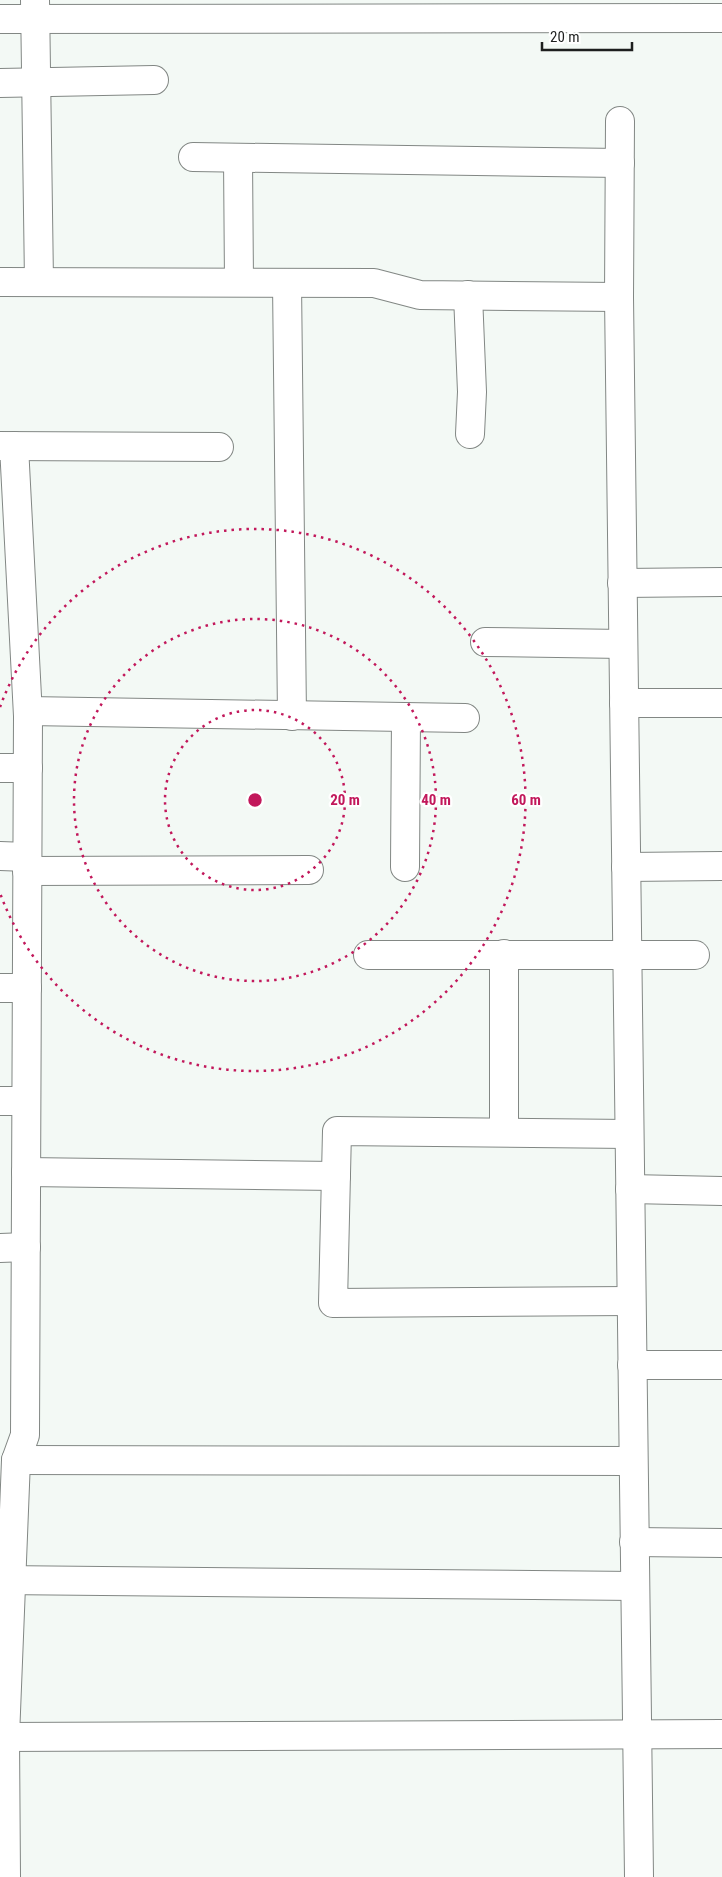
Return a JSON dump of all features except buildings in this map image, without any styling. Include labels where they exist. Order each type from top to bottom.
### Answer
[{"type":"street","points":[[0,19],[35,10],[702,12]]},
{"type":"street","points":[[35,10],[39,282]]},
{"type":"street","points":[[0,83],[154,80]]},
{"type":"street","points":[[620,121],[619,297],[622,583],[639,1877]]},
{"type":"street","points":[[193,157],[620,163]]},
{"type":"street","points":[[238,158],[239,282]]},
{"type":"street","points":[[0,282],[374,283],[420,295],[619,297]]},
{"type":"street","points":[[287,283],[292,716]]},
{"type":"street","points":[[468,295],[472,392],[470,434]]},
{"type":"street","points":[[6,1877],[2,1737],[5,1580],[16,1460],[12,1435],[13,1248],[26,1172],[13,1101],[27,988],[28,864],[28,711],[11,587],[7,446],[219,447]]},
{"type":"street","points":[[622,583],[722,582]]},
{"type":"street","points":[[484,642],[623,644]]},
{"type":"street","points":[[624,703],[722,703]]},
{"type":"street","points":[[28,711],[465,718]]},
{"type":"street","points":[[405,867],[406,717]]},
{"type":"street","points":[[0,768],[28,768]]},
{"type":"street","points":[[0,856],[28,864],[309,870]]},
{"type":"street","points":[[626,867],[722,866]]},
{"type":"street","points":[[368,954],[695,955]]},
{"type":"street","points":[[504,954],[504,1132]]},
{"type":"street","points":[[0,988],[27,988]]},
{"type":"street","points":[[629,1134],[337,1130],[333,1304],[631,1301]]},
{"type":"street","points":[[26,1172],[336,1176]]},
{"type":"street","points":[[630,1189],[722,1191]]},
{"type":"street","points":[[632,1365],[722,1366]]},
{"type":"street","points":[[16,1460],[633,1461]]},
{"type":"street","points":[[634,1542],[722,1543]]},
{"type":"street","points":[[5,1580],[635,1586]]},
{"type":"street","points":[[2,1737],[722,1734]]}]
